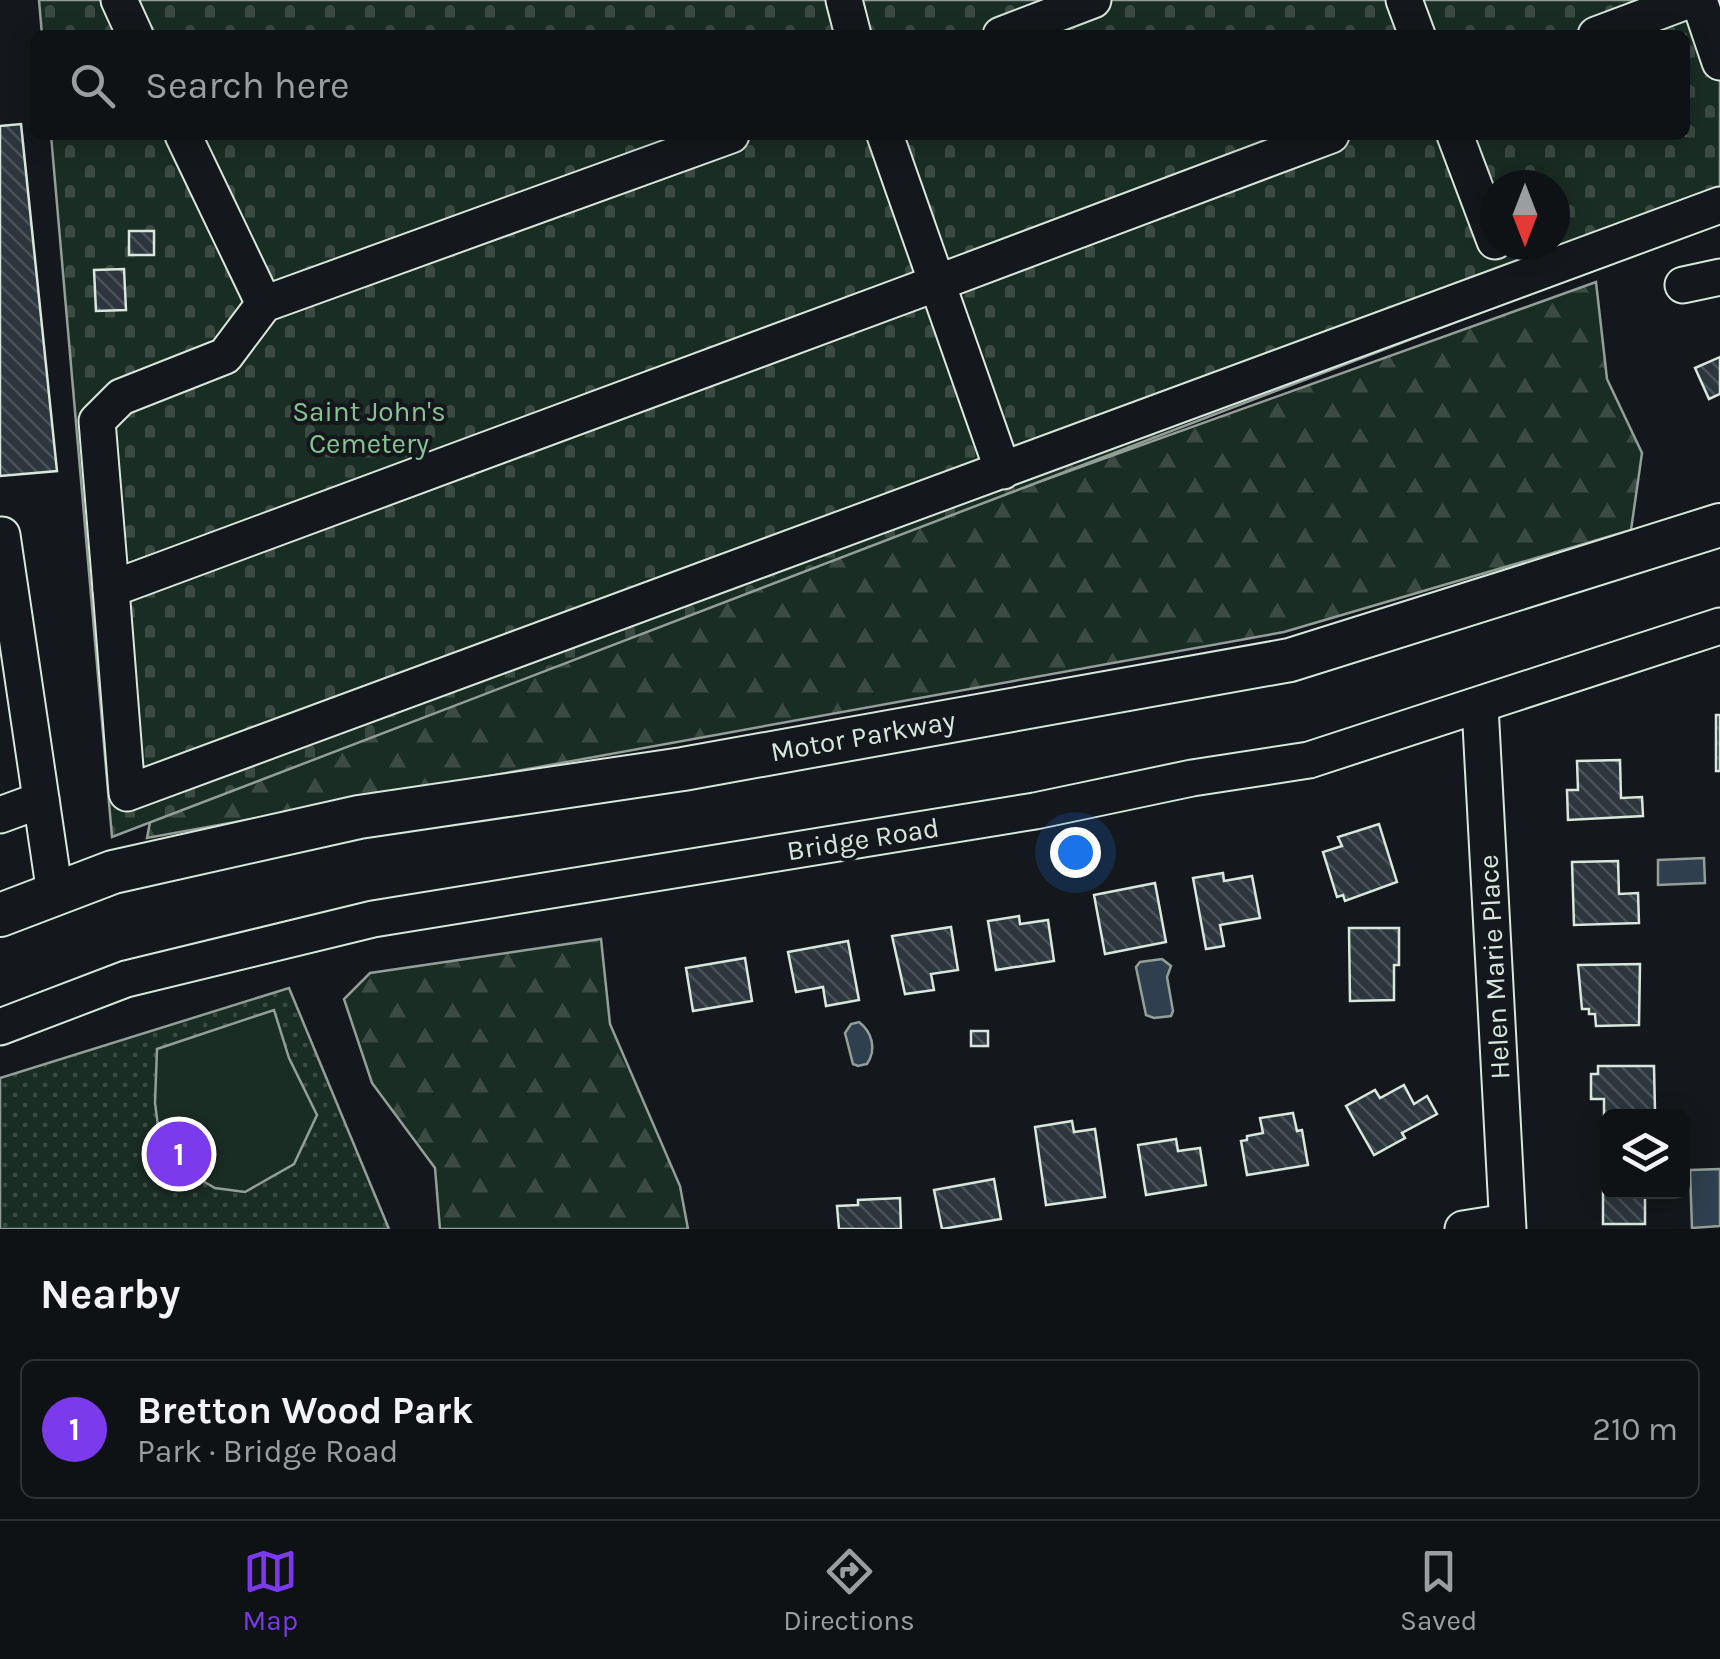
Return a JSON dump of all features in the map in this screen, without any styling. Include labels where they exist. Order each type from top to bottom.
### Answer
[{"type":"main road","name":"Motor Parkway","points":[[0,915],[112,872],[359,817],[683,768],[1290,660],[1720,526]]},
{"type":"street","points":[[119,0],[134,30]]},
{"type":"street","points":[[844,0],[852,30]]},
{"type":"street","points":[[1014,30],[1093,0]]},
{"type":"street","points":[[1404,0],[1416,30]]},
{"type":"street","points":[[1609,30],[1689,0]]},
{"type":"street","points":[[1699,0],[1720,62]]},
{"type":"street","points":[[185,140],[264,304]]},
{"type":"street","points":[[718,140],[264,304],[225,356],[121,397],[97,421],[127,793],[1720,205]]},
{"type":"street","points":[[887,140],[1003,471]]},
{"type":"street","points":[[111,589],[1318,140]]},
{"type":"street","points":[[1457,140],[1480,201]]},
{"type":"street","points":[[1502,260],[1511,283]]},
{"type":"street","points":[[1683,285],[1720,277]]},
{"type":"street","points":[[2,535],[14,717],[41,800],[55,894]]},
{"type":"street","name":"Bridge Road","points":[[0,1027],[126,979],[373,919],[1034,811],[1192,778],[1309,760],[1720,626]]},
{"type":"street","name":"Helen Marie Place","points":[[1480,706],[1508,1225]]},
{"type":"street","points":[[0,815],[41,800]]},
{"type":"street","points":[[1462,1229],[1508,1225]]},
{"type":"green space","name":"Saint John's Cemetery","points":[[39,0],[1720,0],[1720,217],[1508,302],[112,837],[51,140],[1690,140],[1690,30],[42,30]]},
{"type":"green space","points":[[1596,282],[1607,379],[1642,453],[1631,530],[1284,632],[147,838],[155,796]]},
{"type":"green space","points":[[601,939],[610,1024],[680,1186],[688,1229],[440,1229],[435,1168],[372,1083],[344,999],[370,973]]},
{"type":"green space","points":[[289,988],[389,1229],[0,1229],[0,1078]]},
{"type":"green space","points":[[274,1010],[289,1058],[317,1115],[294,1164],[245,1192],[215,1188],[162,1157],[155,1103],[157,1049]]},
{"type":"water","points":[[1704,858],[1705,883],[1658,885],[1658,860]]},
{"type":"water","points":[[1162,959],[1171,966],[1167,977],[1173,1011],[1171,1016],[1154,1018],[1146,1015],[1136,967],[1140,962]]},
{"type":"water","points":[[859,1022],[870,1036],[872,1047],[867,1064],[858,1066],[853,1064],[845,1033],[851,1024]]},
{"type":"water","points":[[1720,1169],[1720,1226],[1692,1228],[1690,1170]]},
{"type":"building","points":[[21,124],[57,471],[0,476],[0,126]]},
{"type":"building","points":[[129,231],[154,231],[154,255],[129,255]]},
{"type":"building","points":[[124,269],[126,310],[96,311],[94,270]]},
{"type":"building","points":[[1720,357],[1720,394],[1709,399],[1695,368]]},
{"type":"building","points":[[1716,715],[1720,715],[1720,771],[1716,771]]},
{"type":"building","points":[[1620,760],[1621,798],[1642,797],[1643,816],[1568,820],[1567,790],[1578,790],[1577,761]]},
{"type":"building","points":[[1379,824],[1397,882],[1345,901],[1343,895],[1337,897],[1323,852],[1342,846],[1338,837]]},
{"type":"building","points":[[1618,861],[1619,894],[1638,893],[1639,923],[1574,925],[1572,862]]},
{"type":"building","points":[[1223,873],[1224,881],[1252,876],[1260,918],[1220,925],[1224,946],[1206,949],[1193,878]]},
{"type":"building","points":[[1155,883],[1166,942],[1105,954],[1094,895]]},
{"type":"building","points":[[1019,916],[1020,924],[1048,920],[1054,961],[996,970],[988,921]]},
{"type":"building","points":[[951,927],[958,970],[931,974],[934,990],[905,994],[892,936]]},
{"type":"building","points":[[1349,928],[1399,928],[1394,1000],[1350,1001]]},
{"type":"building","points":[[848,941],[859,1000],[826,1006],[823,987],[796,992],[788,952]]},
{"type":"building","points":[[745,958],[752,1001],[693,1011],[686,968]]},
{"type":"building","points":[[1640,964],[1639,1025],[1596,1026],[1595,1014],[1582,1009],[1578,965]]},
{"type":"building","points":[[971,1031],[988,1031],[988,1046],[971,1046]]},
{"type":"building","points":[[1598,1066],[1654,1066],[1655,1109],[1604,1109],[1604,1099],[1591,1099],[1591,1074],[1598,1074]]},
{"type":"building","points":[[1404,1085],[1414,1104],[1427,1096],[1437,1114],[1402,1133],[1405,1138],[1374,1155],[1346,1106],[1375,1090],[1380,1098]]},
{"type":"building","points":[[1293,1113],[1297,1131],[1302,1130],[1308,1165],[1247,1175],[1241,1141],[1263,1133],[1260,1118]]},
{"type":"building","points":[[1072,1121],[1074,1132],[1095,1129],[1105,1197],[1046,1205],[1035,1127]]},
{"type":"building","points":[[1176,1139],[1178,1151],[1200,1148],[1206,1185],[1146,1195],[1138,1145]]},
{"type":"building","points":[[994,1179],[1001,1219],[942,1229],[934,1190]]},
{"type":"building","points":[[900,1198],[901,1229],[839,1229],[837,1206],[858,1205],[858,1200]]},
{"type":"building","points":[[1603,1199],[1645,1199],[1645,1224],[1603,1224]]},
{"type":"place","name":"Bretton Wood Park","points":[[179,1154]]}]
